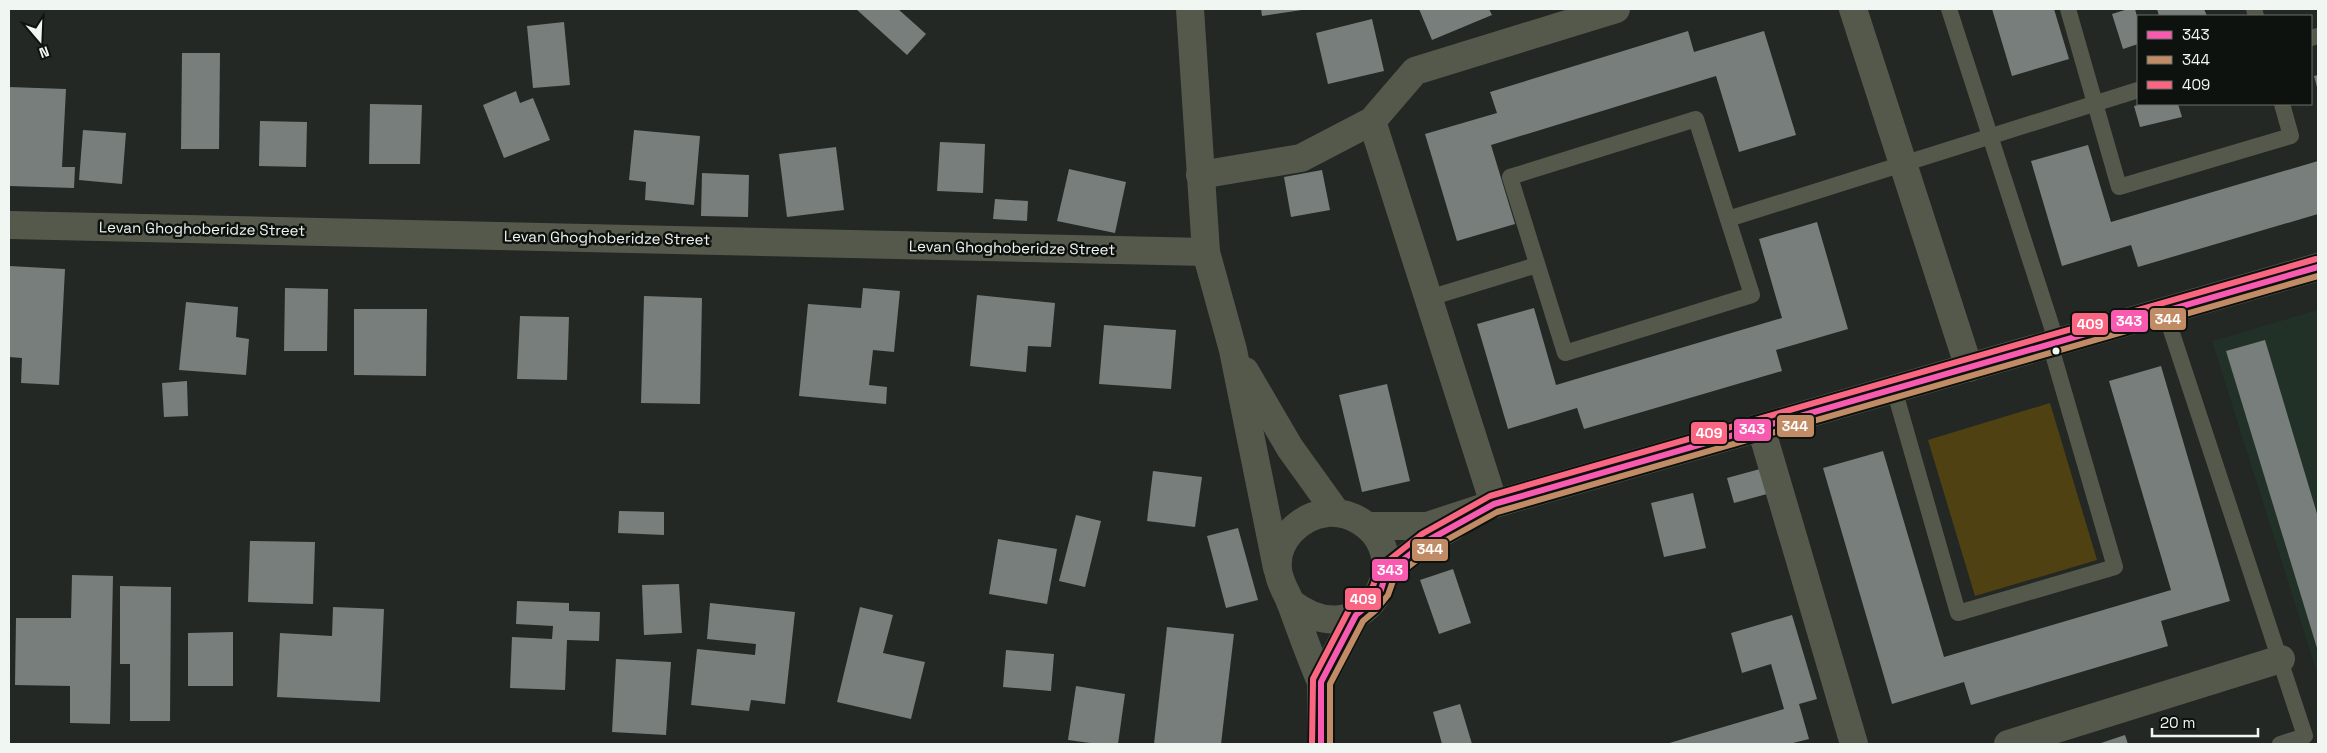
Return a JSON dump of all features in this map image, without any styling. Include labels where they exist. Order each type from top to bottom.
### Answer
[{"type":"street","points":[[1190,9],[1206,252],[1233,350],[1277,568],[1282,586],[1321,682],[1321,744]]},
{"type":"street","points":[[1200,175],[1301,158],[1372,121],[1415,71],[1616,9]]},
{"type":"street","points":[[1853,9],[1969,368]]},
{"type":"street","points":[[1372,121],[1494,504]]},
{"type":"street","name":"Levan Ghoghoberidze Street","points":[[9,225],[1206,252]]},
{"type":"street","points":[[1368,526],[1427,526],[1494,504],[2318,267]]},
{"type":"street","points":[[1233,350],[1290,448],[1336,512]]},
{"type":"street","points":[[1761,428],[1854,744]]},
{"type":"street","points":[[1386,573],[1427,541],[1494,504]]},
{"type":"street","points":[[1277,568],[1280,550],[1288,534],[1301,521],[1317,514],[1336,512],[1353,517],[1368,526],[1379,540],[1385,556],[1386,573],[1381,590],[1370,604],[1356,615],[1339,620],[1321,620],[1304,613],[1290,602]]},
{"type":"street","points":[[1321,682],[1356,615]]},
{"type":"street","points":[[2008,744],[2281,659]]},
{"type":"lane","points":[[1894,390],[1958,613],[2115,567],[2053,344],[1992,136],[1949,9]]},
{"type":"lane","points":[[2068,9],[2119,187],[2292,136],[2282,105]]},
{"type":"lane","points":[[1728,219],[2137,90]]},
{"type":"lane","points":[[1696,119],[1728,219],[1752,295],[1565,353],[1510,177],[1696,119]]},
{"type":"lane","points":[[1429,298],[1538,265]]},
{"type":"lane","points":[[2166,312],[2305,736],[2280,744]]},
{"type":"shaded area","points":[[2318,310],[2318,676],[2212,341]]},
{"type":"shaded area","points":[[2050,403],[2097,560],[1975,596],[1928,440]]},
{"type":"building","points":[[856,9],[898,9],[926,34],[907,55]]},
{"type":"building","points":[[1261,9],[1302,9],[1302,10],[1262,16]]},
{"type":"building","points":[[1419,9],[1489,9],[1492,15],[1432,40]]},
{"type":"building","points":[[1992,9],[2054,9],[2069,59],[2012,76]]},
{"type":"building","points":[[2135,9],[2137,16],[2137,44],[2123,49],[2112,14]]},
{"type":"building","points":[[2157,9],[2204,9],[2207,15],[2159,15]]},
{"type":"building","points":[[1372,19],[1384,71],[1328,84],[1316,33]]},
{"type":"building","points":[[564,22],[570,85],[533,88],[527,26]]},
{"type":"building","points":[[1688,31],[1694,52],[1764,31],[1796,135],[1739,152],[1716,76],[1491,145],[1515,224],[1457,241],[1425,134],[1497,113],[1490,92]]},
{"type":"building","points":[[182,53],[220,53],[219,149],[181,149]]},
{"type":"building","points":[[2318,75],[2318,91],[2314,76]]},
{"type":"building","points":[[9,87],[66,89],[62,167],[75,167],[74,188],[9,186]]},
{"type":"building","points":[[516,91],[520,103],[533,98],[550,140],[504,158],[483,105]]},
{"type":"building","points":[[370,104],[422,105],[420,164],[369,164]]},
{"type":"building","points":[[2178,105],[2182,117],[2140,127],[2134,106]]},
{"type":"building","points":[[260,121],[307,122],[306,167],[259,166]]},
{"type":"building","points":[[83,130],[126,133],[122,184],[79,180]]},
{"type":"building","points":[[634,130],[700,136],[694,205],[645,200],[646,182],[629,180]]},
{"type":"building","points":[[940,142],[985,144],[983,193],[937,191]]},
{"type":"building","points":[[2088,145],[2111,222],[2318,161],[2318,214],[2138,267],[2131,245],[2062,266],[2031,161]]},
{"type":"building","points":[[836,147],[844,210],[787,217],[779,154]]},
{"type":"building","points":[[1069,169],[1126,182],[1115,233],[1057,221]]},
{"type":"building","points":[[1322,170],[1330,210],[1291,217],[1284,177]]},
{"type":"building","points":[[702,173],[749,175],[748,217],[701,216]]},
{"type":"building","points":[[995,199],[1028,201],[1027,221],[993,219]]},
{"type":"building","points":[[1817,222],[1848,329],[1776,350],[1782,371],[1584,429],[1577,408],[1508,429],[1477,324],[1534,308],[1556,385],[1782,318],[1759,239]]},
{"type":"building","points":[[9,266],[65,269],[59,385],[21,383],[22,358],[9,357]]},
{"type":"building","points":[[285,288],[328,289],[327,351],[284,351]]},
{"type":"building","points":[[863,288],[900,291],[894,352],[873,350],[869,385],[887,387],[886,404],[799,396],[808,304],[861,308]]},
{"type":"building","points":[[977,295],[1055,303],[1051,347],[1028,346],[1026,372],[970,366]]},
{"type":"building","points":[[644,296],[702,298],[700,404],[641,403]]},
{"type":"building","points":[[186,302],[238,307],[236,337],[249,339],[246,375],[179,370]]},
{"type":"building","points":[[354,309],[427,309],[426,376],[354,375]]},
{"type":"building","points":[[520,316],[569,317],[567,380],[517,379]]},
{"type":"building","points":[[1104,325],[1176,330],[1171,389],[1099,384]]},
{"type":"building","points":[[2265,340],[2318,517],[2317,648],[2226,351]]},
{"type":"building","points":[[2161,366],[2230,601],[2161,621],[2168,646],[1971,705],[1964,682],[1892,704],[1823,468],[1883,451],[1944,657],[2171,590],[2109,381]]},
{"type":"building","points":[[187,381],[188,416],[164,417],[162,383]]},
{"type":"building","points":[[1387,384],[1410,481],[1362,492],[1339,395]]},
{"type":"building","points":[[1760,469],[1767,494],[1734,503],[1727,478]]},
{"type":"building","points":[[1153,471],[1202,477],[1195,527],[1147,521]]},
{"type":"building","points":[[1693,493],[1706,548],[1664,557],[1651,503]]},
{"type":"building","points":[[619,511],[664,512],[664,535],[618,533]]},
{"type":"building","points":[[1076,515],[1101,521],[1085,587],[1059,581]]},
{"type":"building","points":[[1238,528],[1258,600],[1226,608],[1207,536]]},
{"type":"building","points":[[998,539],[1057,549],[1047,604],[989,594]]},
{"type":"building","points":[[250,541],[315,542],[313,604],[248,602]]},
{"type":"building","points":[[1453,569],[1471,623],[1439,634],[1420,580]]},
{"type":"building","points":[[72,575],[113,576],[110,724],[70,723],[70,686],[15,685],[16,618],[71,618]]},
{"type":"building","points":[[679,584],[682,633],[644,635],[642,585]]},
{"type":"building","points":[[120,586],[171,587],[170,721],[130,721],[130,664],[120,664]]},
{"type":"building","points":[[517,601],[569,603],[569,611],[600,612],[599,641],[567,640],[565,690],[510,688],[512,637],[552,639],[553,626],[516,624]]},
{"type":"building","points":[[710,603],[795,612],[785,704],[751,700],[749,711],[691,705],[697,649],[755,655],[756,644],[707,639]]},
{"type":"building","points":[[333,607],[384,609],[380,702],[277,697],[280,633],[332,636]]},
{"type":"building","points":[[860,607],[893,615],[883,653],[925,662],[911,719],[837,702]]},
{"type":"building","points":[[1792,615],[1817,699],[1799,704],[1809,739],[1789,744],[1666,744],[1784,709],[1771,664],[1742,673],[1731,633]]},
{"type":"building","points":[[1167,627],[1234,634],[1221,744],[1154,744]]},
{"type":"building","points":[[233,632],[233,686],[188,686],[188,633]]},
{"type":"building","points":[[1006,650],[1054,654],[1051,691],[1003,687]]},
{"type":"building","points":[[616,659],[671,662],[666,735],[612,732]]},
{"type":"building","points":[[1076,686],[1125,694],[1118,744],[1098,744],[1068,740]]},
{"type":"building","points":[[1460,704],[1472,744],[1442,744],[1433,712]]},
{"type":"building","points":[[2125,735],[2128,744],[2098,744]]},
{"type":"transit line","name":"409","points":[[1312,744],[1313,679],[1349,610],[1364,598],[1373,586],[1379,568],[1422,534],[1490,496],[2316,259]]},
{"type":"transit line","name":"343","points":[[1321,744],[1321,682],[1356,615],[1370,604],[1381,590],[1386,573],[1427,541],[1494,504],[2318,267]]},
{"type":"transit line","name":"344","points":[[1330,744],[1330,684],[1363,621],[1376,610],[1388,595],[1394,578],[1432,548],[1497,512],[2318,276]]}]
